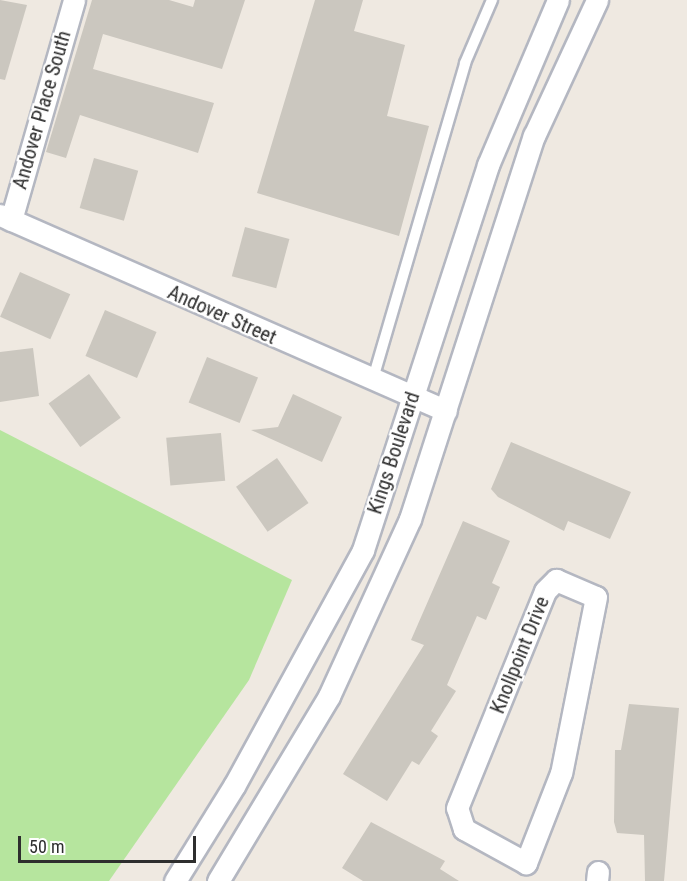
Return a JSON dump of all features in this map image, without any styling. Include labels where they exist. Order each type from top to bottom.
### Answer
[{"type":"street","name":"Andover Place South","points":[[5,218],[74,0]]},
{"type":"street","name":"Kings Boulevard","points":[[175,881],[300,670],[363,550],[488,165],[558,0]]},
{"type":"street","name":"Kings Boulevard","points":[[218,881],[329,696],[410,519],[534,136],[597,0]]},
{"type":"street","name":"Andover Street","points":[[5,218],[412,400],[446,411]]},
{"type":"street","name":"Knollpoint Drive","points":[[556,580],[596,597],[561,772],[524,872],[464,829],[457,808],[534,629],[545,591],[556,580]]},
{"type":"lane","points":[[371,382],[465,63],[492,0]]},
{"type":"green space","points":[[0,430],[292,580],[249,680],[109,881],[0,881]]},
{"type":"building","points":[[0,0],[27,5],[5,80],[0,79]]},
{"type":"building","points":[[92,0],[169,0],[193,7],[195,0],[245,0],[222,69],[103,34],[93,69],[214,103],[198,153],[80,115],[66,158],[46,152]]},
{"type":"building","points":[[315,0],[363,0],[354,31],[405,45],[387,116],[429,126],[399,236],[257,193]]},
{"type":"building","points":[[94,158],[138,171],[124,221],[80,208]]},
{"type":"building","points":[[245,227],[289,239],[276,288],[232,276]]},
{"type":"building","points":[[20,272],[70,294],[50,339],[0,317]]},
{"type":"building","points":[[105,310],[157,332],[137,378],[85,356]]},
{"type":"building","points":[[33,348],[39,396],[0,402],[0,352]]},
{"type":"building","points":[[207,357],[258,378],[240,423],[189,402]]},
{"type":"building","points":[[89,374],[121,418],[80,447],[49,403]]},
{"type":"building","points":[[293,394],[342,417],[322,462],[251,430],[278,427]]},
{"type":"building","points":[[221,433],[225,481],[170,486],[166,438]]},
{"type":"building","points":[[511,442],[631,492],[610,539],[568,521],[564,531],[498,497],[491,489]]},
{"type":"building","points":[[277,458],[309,503],[268,532],[236,487]]},
{"type":"building","points":[[463,521],[510,541],[492,583],[500,587],[486,620],[477,616],[447,685],[456,691],[431,731],[438,736],[419,765],[412,761],[387,801],[343,774],[424,645],[411,640]]},
{"type":"building","points":[[629,704],[679,708],[664,881],[645,881],[644,835],[617,833],[614,822],[615,750],[621,750]]},
{"type":"building","points":[[371,822],[445,861],[440,869],[459,881],[363,881],[342,868]]}]
